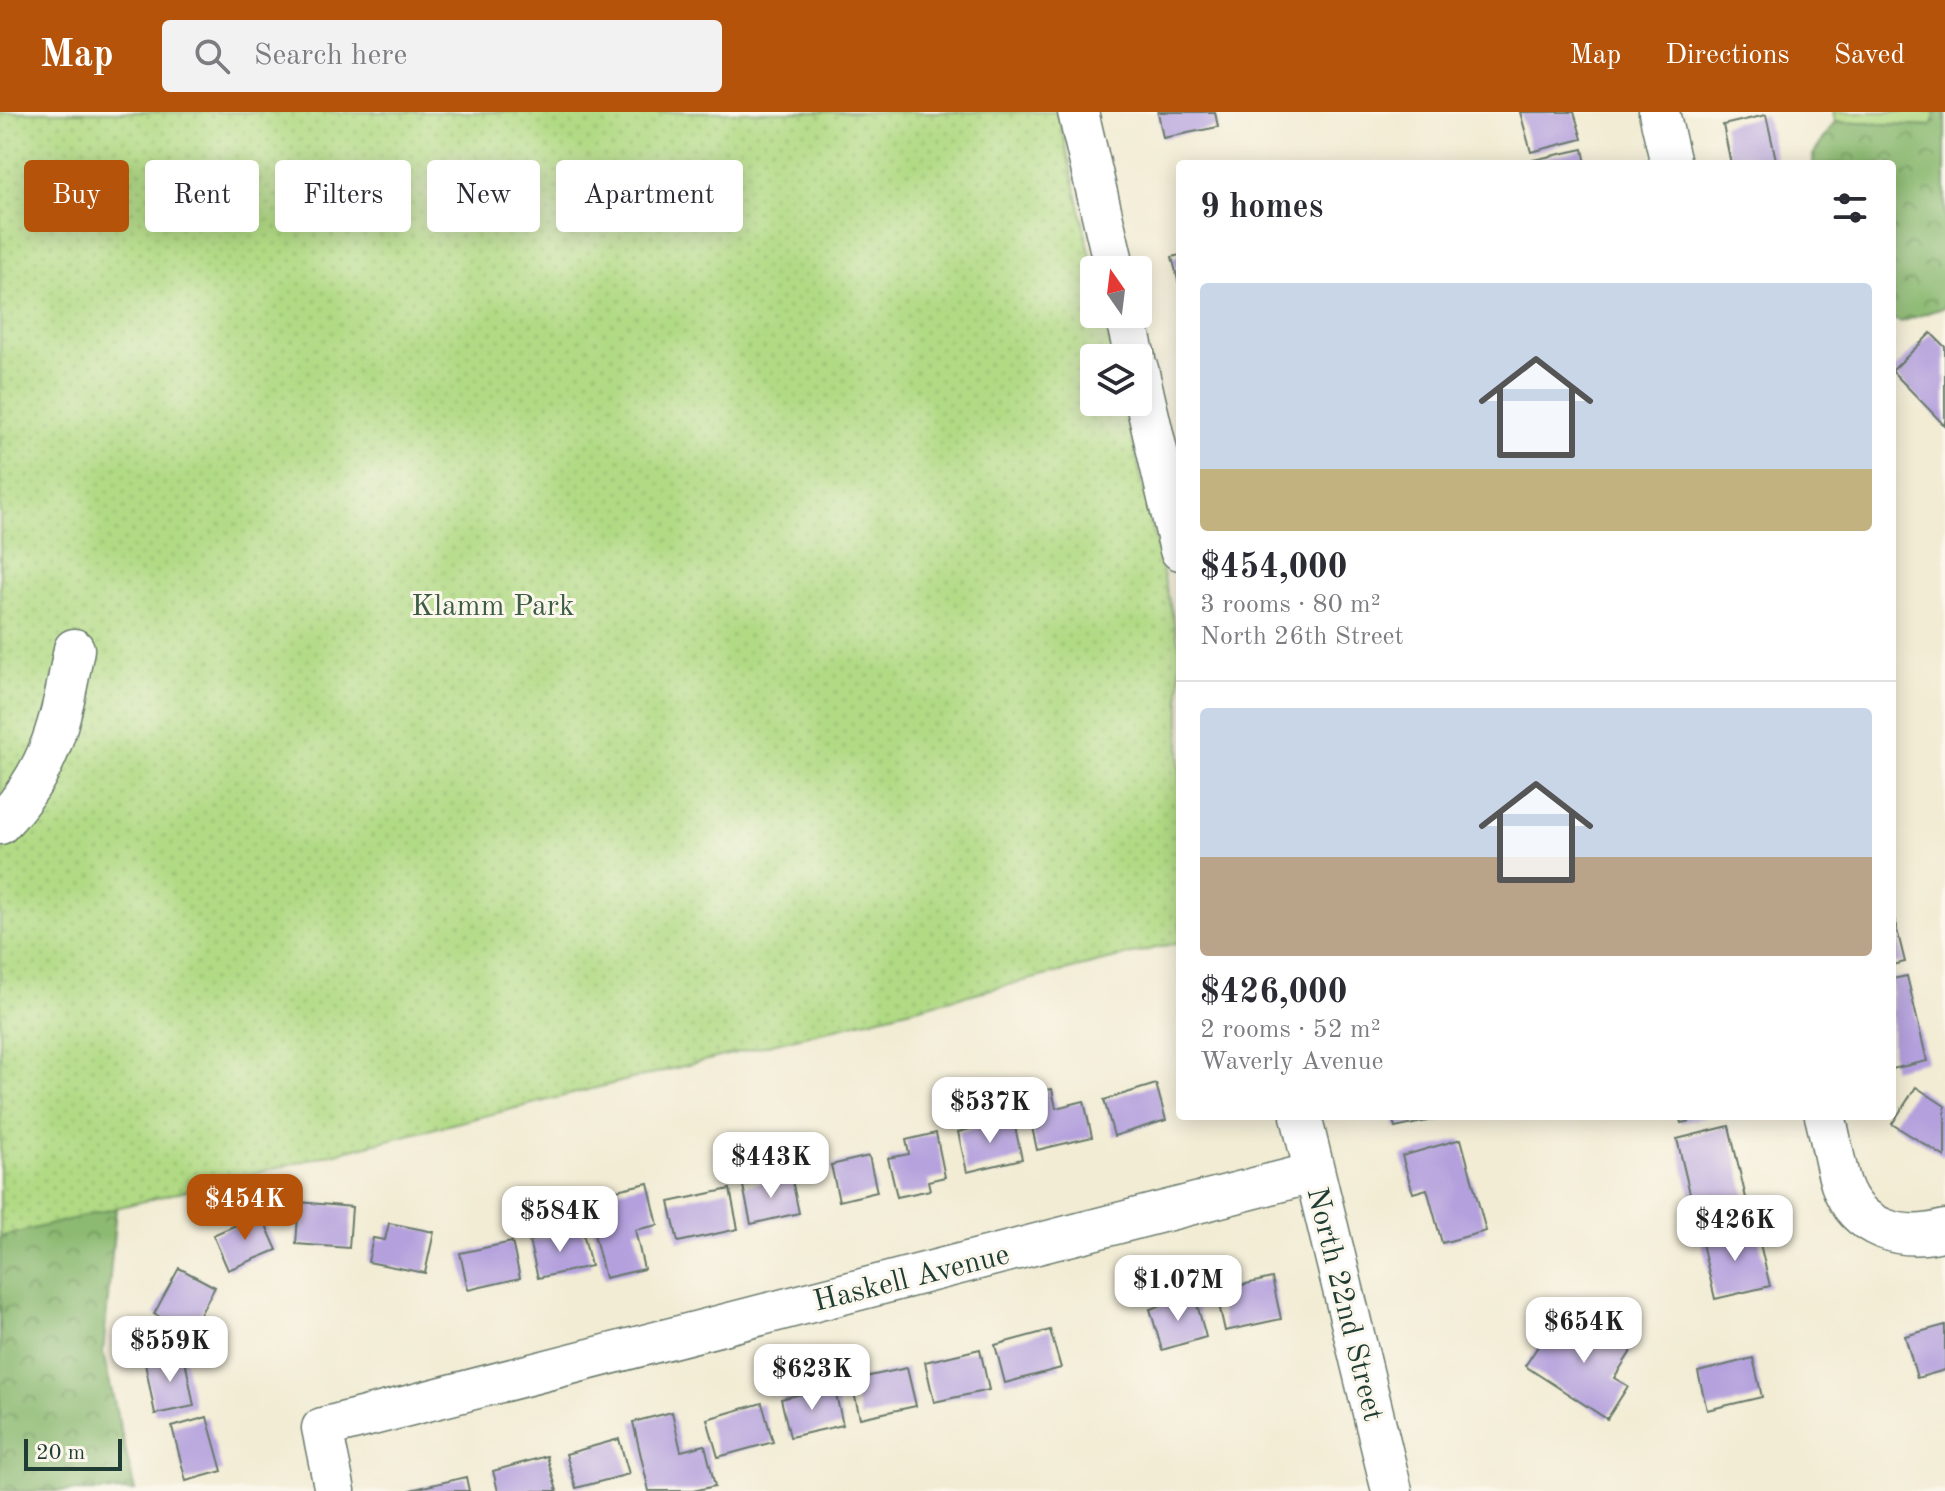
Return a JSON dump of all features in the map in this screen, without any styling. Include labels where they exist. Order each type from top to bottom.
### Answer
[{"type":"street","points":[[1078,112],[1112,256]]},
{"type":"street","points":[[1659,112],[1670,160]]},
{"type":"street","points":[[1149,416],[1176,533]]},
{"type":"street","points":[[0,824],[28,791],[46,758],[62,716],[74,649]]},
{"type":"street","name":"North 22nd Street","points":[[1302,1120],[1392,1491]]},
{"type":"street","points":[[1826,1120],[1842,1186],[1860,1214],[1888,1232],[1922,1237],[1945,1230]]},
{"type":"street","name":"Haskell Avenue","points":[[335,1491],[322,1428],[1313,1173]]},
{"type":"green space","name":"Klamm Park","points":[[0,112],[1058,112],[1091,256],[1080,256],[1080,328],[1107,328],[1111,344],[1080,344],[1080,416],[1127,416],[1176,630],[1176,943],[0,1237]]},
{"type":"green space","points":[[1833,112],[1936,112],[1933,126],[1835,122]]},
{"type":"green space","points":[[1936,112],[1945,112],[1945,307],[1901,322],[1896,320],[1896,160],[1813,160],[1813,155],[1835,122],[1932,126]]},
{"type":"green space","points":[[116,1208],[103,1354],[135,1491],[0,1491],[0,1237]]},
{"type":"building","points":[[1158,112],[1215,112],[1218,127],[1163,138]]},
{"type":"building","points":[[1520,112],[1574,112],[1582,139],[1531,152]]},
{"type":"building","points":[[1766,115],[1776,160],[1730,160],[1723,125]]},
{"type":"building","points":[[1583,149],[1585,160],[1533,160]]},
{"type":"building","points":[[1931,333],[1945,347],[1945,426],[1896,375],[1896,367]]},
{"type":"building","points":[[1896,926],[1905,962],[1896,964]]},
{"type":"building","points":[[1907,976],[1927,1061],[1896,1068],[1896,978]]},
{"type":"building","points":[[1156,1084],[1166,1120],[1114,1136],[1104,1100]]},
{"type":"building","points":[[1916,1087],[1945,1106],[1945,1157],[1892,1124]]},
{"type":"building","points":[[1052,1089],[1056,1108],[1084,1101],[1092,1137],[1037,1150],[1025,1095]]},
{"type":"building","points":[[1013,1118],[1022,1159],[967,1172],[958,1132]]},
{"type":"building","points":[[1393,1120],[1432,1120],[1395,1128]]},
{"type":"building","points":[[1729,1126],[1750,1215],[1698,1227],[1677,1139]]},
{"type":"building","points":[[936,1133],[945,1177],[928,1181],[930,1190],[897,1197],[888,1158],[909,1154],[906,1140]]},
{"type":"building","points":[[1461,1139],[1486,1231],[1442,1243],[1427,1189],[1413,1193],[1402,1156]]},
{"type":"building","points":[[869,1156],[877,1192],[839,1201],[831,1165]]},
{"type":"building","points":[[791,1175],[799,1213],[751,1224],[743,1186]]},
{"type":"building","points":[[648,1183],[658,1225],[635,1230],[644,1269],[605,1278],[585,1197]]},
{"type":"building","points":[[730,1189],[738,1229],[678,1242],[669,1202]]},
{"type":"building","points":[[299,1202],[352,1207],[349,1248],[296,1244]]},
{"type":"building","points":[[261,1214],[277,1250],[228,1270],[213,1235]]},
{"type":"building","points":[[389,1223],[434,1232],[425,1273],[368,1262],[373,1238],[385,1240]]},
{"type":"building","points":[[1756,1227],[1770,1286],[1715,1299],[1701,1239]]},
{"type":"building","points":[[582,1229],[591,1266],[538,1278],[529,1241]]},
{"type":"building","points":[[512,1242],[520,1278],[468,1290],[460,1253]]},
{"type":"building","points":[[179,1268],[215,1287],[190,1333],[154,1314]]},
{"type":"building","points":[[1272,1278],[1281,1319],[1225,1331],[1216,1291]]},
{"type":"building","points":[[1195,1297],[1206,1337],[1162,1350],[1150,1309]]},
{"type":"building","points":[[1556,1319],[1589,1340],[1600,1322],[1635,1345],[1614,1378],[1628,1386],[1607,1419],[1525,1366]]},
{"type":"building","points":[[1945,1325],[1945,1370],[1917,1378],[1905,1336]]},
{"type":"building","points":[[1050,1330],[1061,1368],[1005,1383],[995,1345]]},
{"type":"building","points":[[980,1349],[989,1390],[934,1402],[925,1362]]},
{"type":"building","points":[[184,1355],[194,1406],[155,1414],[145,1363]]},
{"type":"building","points":[[1753,1358],[1762,1397],[1707,1410],[1698,1372]]},
{"type":"building","points":[[907,1368],[916,1406],[860,1418],[851,1380]]},
{"type":"building","points":[[834,1386],[843,1425],[790,1437],[781,1399]]},
{"type":"building","points":[[762,1403],[773,1442],[718,1457],[707,1419]]},
{"type":"building","points":[[672,1412],[681,1451],[705,1445],[715,1486],[693,1491],[649,1491],[633,1422]]},
{"type":"building","points":[[207,1417],[222,1471],[186,1481],[172,1427]]},
{"type":"building","points":[[619,1439],[629,1474],[576,1488],[566,1454]]},
{"type":"building","points":[[547,1456],[557,1491],[498,1491],[493,1471]]},
{"type":"building","points":[[466,1477],[469,1491],[410,1491],[410,1490]]}]
